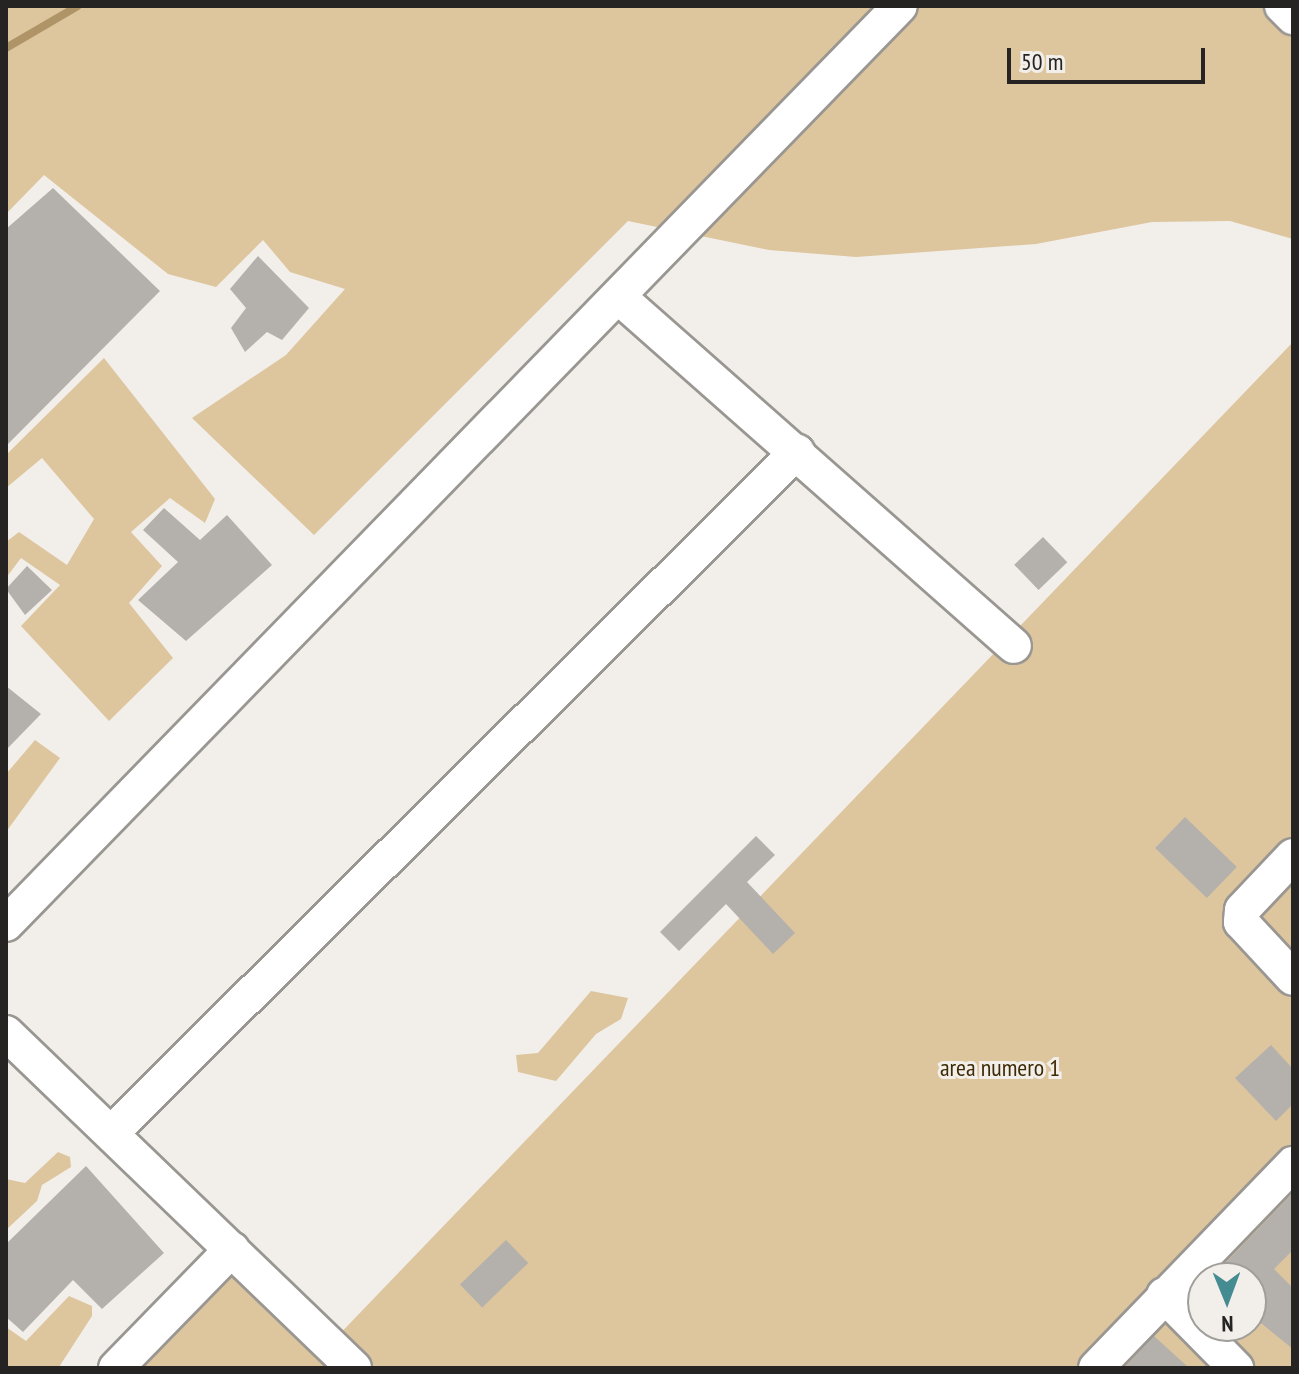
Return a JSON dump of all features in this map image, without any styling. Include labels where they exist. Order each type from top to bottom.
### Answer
[{"type":"street","points":[[6,924],[621,299],[900,6]]},
{"type":"street","points":[[1282,6],[1293,17]]},
{"type":"street","points":[[621,299],[1014,646]]},
{"type":"street","points":[[111,1133],[797,452]]},
{"type":"street","points":[[1293,856],[1242,910],[1241,922],[1293,978]]},
{"type":"street","points":[[6,1033],[354,1368]]},
{"type":"street","points":[[1096,1368],[1293,1164]]},
{"type":"street","points":[[116,1368],[232,1249]]},
{"type":"street","points":[[1164,1295],[1236,1368]]},
{"type":"green space","points":[[6,6],[1293,6],[1293,239],[1230,221],[1152,222],[1036,244],[856,257],[769,250],[628,221],[314,535],[192,418],[286,355],[345,289],[290,272],[263,240],[216,287],[168,274],[44,175],[6,214]]},
{"type":"green space","name":"area numero 1","points":[[1293,342],[1293,1368],[116,1368],[232,1249],[331,1343]]},
{"type":"green space","points":[[104,358],[215,499],[205,523],[170,498],[131,532],[162,566],[129,603],[173,658],[109,721],[21,626],[60,585],[21,558],[6,578],[6,542],[19,532],[67,565],[94,519],[42,458],[6,488],[6,455]]},
{"type":"green space","points":[[35,740],[60,758],[6,832],[6,774]]},
{"type":"green space","points":[[591,991],[628,998],[621,1019],[596,1034],[556,1081],[518,1072],[516,1055],[538,1053]]},
{"type":"green space","points":[[58,1152],[70,1157],[71,1167],[42,1185],[37,1201],[6,1230],[6,1179],[25,1183]]},
{"type":"green space","points":[[69,1296],[92,1306],[92,1316],[59,1367],[6,1368],[6,1327],[26,1341]]},
{"type":"building","points":[[53,188],[160,291],[6,446],[6,229]]},
{"type":"building","points":[[258,256],[309,308],[282,340],[267,332],[245,352],[231,328],[246,308],[230,289]]},
{"type":"building","points":[[164,508],[200,540],[227,515],[272,565],[186,641],[138,600],[178,562],[143,530]]},
{"type":"building","points":[[1043,537],[1067,562],[1039,590],[1014,565]]},
{"type":"building","points":[[27,566],[52,590],[25,615],[6,589]]},
{"type":"building","points":[[6,686],[41,714],[6,750]]},
{"type":"building","points":[[1185,817],[1237,867],[1207,898],[1155,848]]},
{"type":"building","points":[[756,836],[775,855],[747,882],[795,933],[773,954],[726,904],[679,951],[660,932]]},
{"type":"building","points":[[1271,1045],[1293,1069],[1293,1104],[1276,1121],[1235,1078]]},
{"type":"building","points":[[86,1166],[164,1253],[102,1309],[73,1280],[23,1332],[6,1317],[6,1244]]},
{"type":"building","points":[[1293,1193],[1293,1250],[1274,1269],[1293,1288],[1293,1349],[1267,1328],[1267,1262],[1226,1262]]},
{"type":"building","points":[[506,1240],[528,1263],[482,1307],[460,1284]]},
{"type":"building","points":[[1154,1336],[1189,1368],[1124,1368]]},
{"type":"waterway","points":[[6,48],[78,6]]}]
